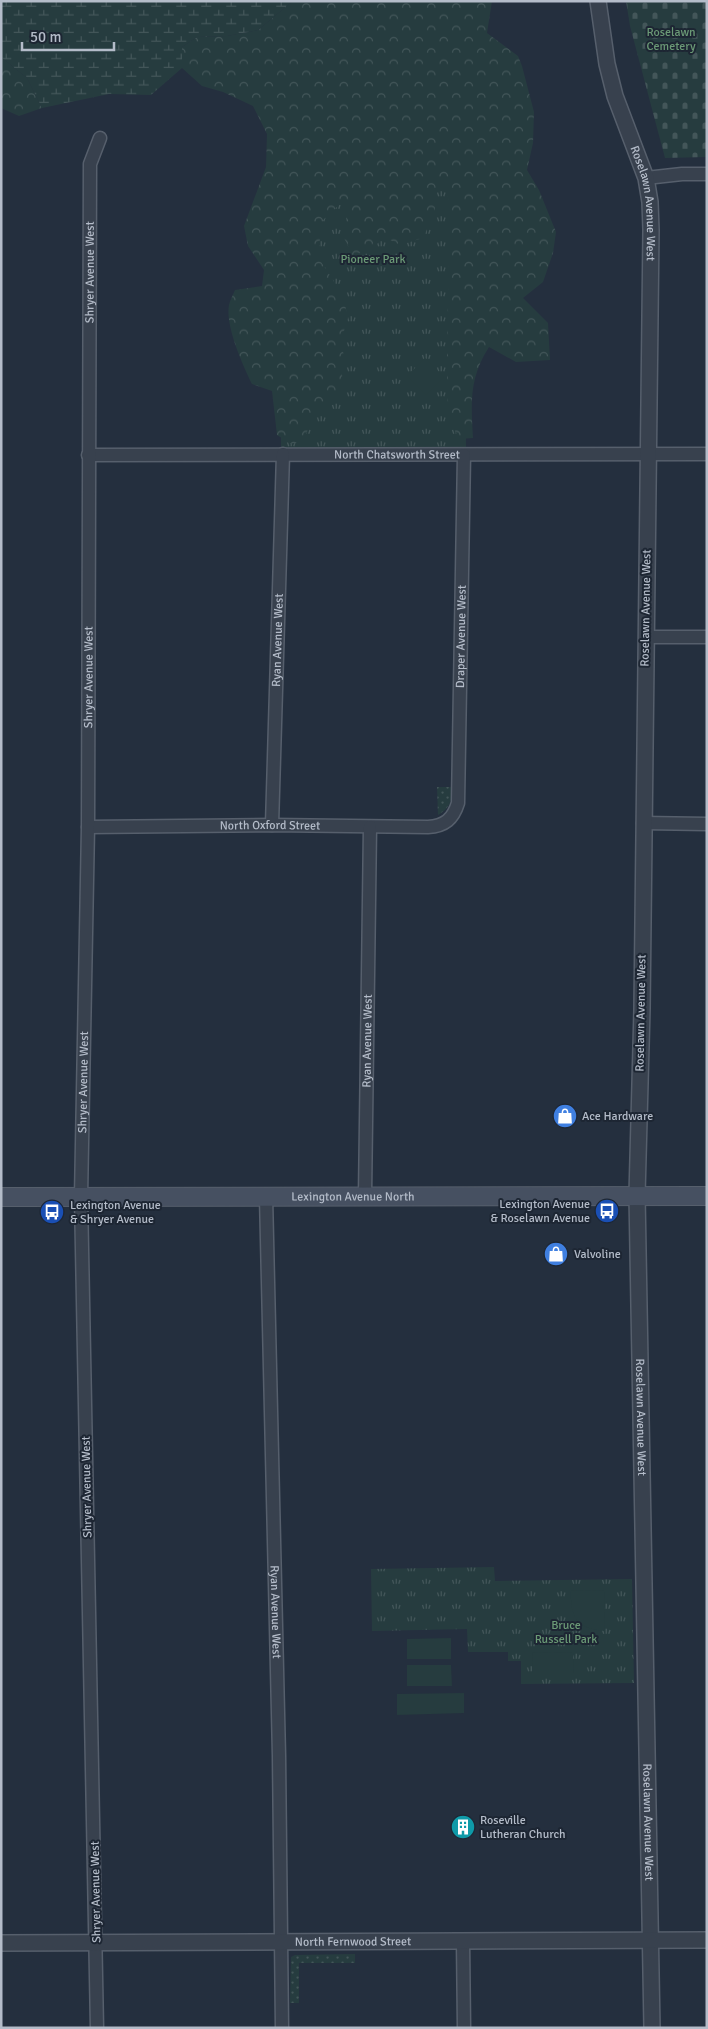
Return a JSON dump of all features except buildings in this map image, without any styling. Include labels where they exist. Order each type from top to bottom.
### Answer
[{"type":"main road","name":"Lexington Avenue North","points":[[1,1197],[707,1196]]},
{"type":"street","name":"Roselawn Avenue West","points":[[598,3],[607,64],[615,96],[646,178],[650,202],[651,230],[638,1196],[652,2028]]},
{"type":"street","name":"Shryer Avenue West","points":[[97,2028],[97,1942],[81,1197],[88,826],[90,164],[100,138]]},
{"type":"street","points":[[646,178],[682,174],[707,174]]},
{"type":"street","name":"Ryan Avenue West","points":[[272,825],[283,454]]},
{"type":"street","name":"North Chatsworth Street","points":[[88,455],[707,454]]},
{"type":"street","name":"Draper Avenue West","points":[[452,818],[458,803],[464,455]]},
{"type":"street","points":[[646,637],[707,637]]},
{"type":"street","name":"North Oxford Street","points":[[88,826],[438,826],[447,823],[452,818]]},
{"type":"street","points":[[643,823],[707,824]]},
{"type":"street","name":"Ryan Avenue West","points":[[365,1196],[370,827]]},
{"type":"street","name":"Ryan Avenue West","points":[[266,1196],[282,1942],[282,2028]]},
{"type":"street","name":"North Fernwood Street","points":[[1,1943],[707,1940]]},
{"type":"street","points":[[463,1941],[464,2028]]},
{"type":"green space","points":[[1,1],[293,1],[258,30],[227,36],[197,37],[182,47],[182,68],[151,95],[109,94],[42,108],[27,78],[1,57]]},
{"type":"green space","points":[[293,1],[492,1],[487,33],[518,56],[534,112],[533,143],[527,170],[539,190],[556,232],[553,253],[543,282],[523,298],[548,323],[550,360],[516,362],[489,347],[478,369],[473,391],[473,438],[459,439],[448,416],[449,216],[447,179],[438,187],[434,214],[423,238],[400,245],[384,237],[374,247],[353,256],[343,236],[349,204],[339,205],[323,220],[319,245],[322,263],[343,296],[348,318],[339,347],[345,355],[342,374],[343,393],[331,406],[315,408],[304,441],[291,444],[277,435],[272,391],[252,384],[240,356],[232,334],[228,314],[229,305],[235,290],[262,286],[264,270],[248,246],[244,226],[266,167],[267,134],[253,106],[223,92],[202,86],[182,68],[182,47],[197,37],[227,36],[258,30]]},
{"type":"green space","name":"Roselawn Cemetery","points":[[626,1],[707,1],[707,157],[665,158],[630,26]]},
{"type":"green space","points":[[1,57],[27,78],[42,108],[19,116],[1,108]]},
{"type":"green space","name":"Pioneer Park","points":[[280,69],[464,69],[466,448],[281,449]]},
{"type":"green space","points":[[425,358],[444,377],[426,395],[407,376]]},
{"type":"green space","points":[[437,787],[452,787],[450,804],[438,815]]},
{"type":"green space","name":"Bruce Russell Park","points":[[494,1567],[495,1581],[632,1579],[634,1683],[521,1684],[521,1661],[508,1661],[508,1652],[468,1652],[467,1629],[372,1631],[371,1569]]},
{"type":"green space","points":[[571,1590],[605,1591],[604,1631],[587,1627],[577,1620],[572,1607]]},
{"type":"green space","points":[[451,1638],[451,1659],[407,1659],[407,1639]]},
{"type":"green space","points":[[532,1652],[573,1653],[574,1673],[533,1673]]},
{"type":"green space","points":[[407,1665],[451,1665],[452,1686],[407,1686]]},
{"type":"green space","points":[[464,1693],[464,1713],[397,1715],[397,1694]]},
{"type":"green space","points":[[355,1954],[355,1963],[299,1963],[299,2003],[290,2003],[291,1957],[295,1955]]},
{"type":"place","name":"Ace Hardware","points":[[565,1116]]},
{"type":"place","name":"Lexington Avenue & Roselawn Avenue","points":[[607,1211]]},
{"type":"place","name":"Lexington Avenue & Shryer Avenue","points":[[52,1212]]},
{"type":"place","name":"Valvoline","points":[[556,1254]]},
{"type":"place","name":"Roseville Lutheran Church","points":[[463,1827]]}]
